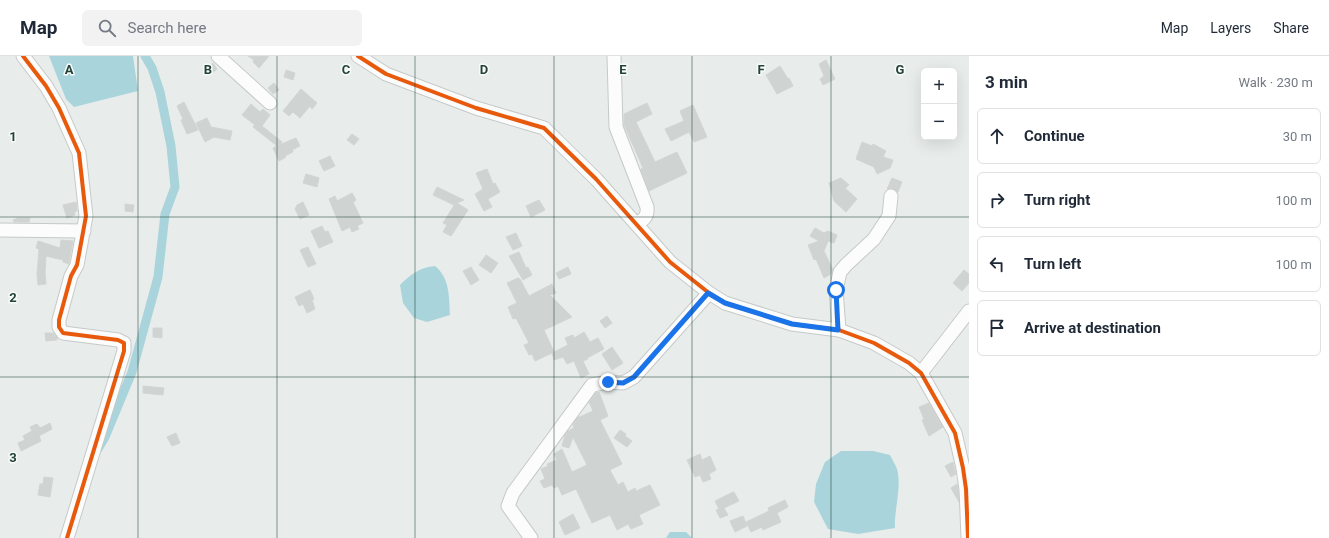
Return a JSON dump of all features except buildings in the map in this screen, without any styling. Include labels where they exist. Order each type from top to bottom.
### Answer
[{"type":"street","points":[[23,56],[46,86],[59,108],[79,153],[86,216],[78,265],[71,276],[59,320],[59,327],[63,333],[118,340],[124,343],[124,351],[67,538]]},
{"type":"street","points":[[218,56],[270,103]]},
{"type":"street","points":[[358,56],[386,74],[476,108],[544,128],[596,179],[670,262],[708,293],[725,303],[792,324],[838,330],[874,342],[909,363],[921,373],[955,433],[966,489],[968,538]]},
{"type":"street","points":[[614,56],[616,127],[648,213],[646,217],[637,224]]},
{"type":"street","points":[[838,330],[836,290],[840,272],[874,239],[888,216],[891,196]]},
{"type":"street","points":[[0,230],[84,231]]},
{"type":"street","points":[[531,538],[508,506],[513,493],[592,385],[608,382],[623,383],[634,377],[708,293]]},
{"type":"street","points":[[921,373],[969,311]]},
{"type":"water","points":[[49,56],[133,56],[138,91],[74,107],[66,99]]},
{"type":"water","points":[[435,266],[444,276],[448,288],[450,315],[427,322],[414,318],[403,303],[400,285],[416,272]]},
{"type":"water","points":[[841,451],[873,451],[890,455],[897,469],[899,483],[895,528],[858,534],[828,529],[814,502],[816,484],[825,462]]},
{"type":"water","points":[[670,532],[686,532],[692,538],[666,538]]},
{"type":"waterway","points":[[98,449],[105,437],[132,372],[158,277],[165,214],[175,187],[171,146],[160,92],[152,68],[145,56]]},
{"type":"cycle path","points":[[23,56],[46,86],[59,108],[79,153],[86,216],[77,265],[71,276],[59,320],[59,327],[63,333],[118,340],[124,343],[124,351],[67,538]]},
{"type":"cycle path","points":[[358,56],[386,74],[476,108],[544,128],[596,179],[670,262],[709,293],[725,303],[792,324],[839,330],[874,343],[909,363],[921,373],[955,433],[966,489],[968,538]]},
{"type":"route","points":[[608,382],[623,383],[634,377],[708,293],[725,303],[792,324],[838,330],[836,290]]}]
